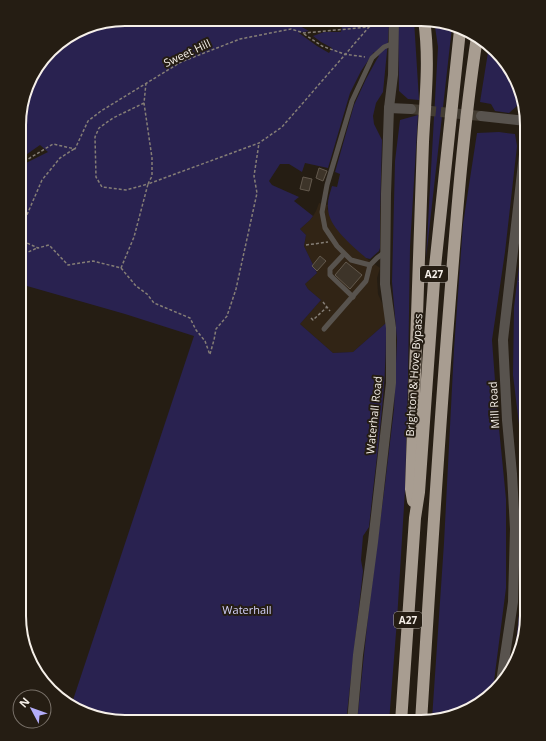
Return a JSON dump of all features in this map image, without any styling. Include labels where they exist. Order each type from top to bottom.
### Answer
[{"type":"highway","points":[[415,518],[411,489],[426,90],[427,37],[425,26]]},
{"type":"highway","name":"Brighton & Hove Bypass","points":[[401,715],[415,518],[419,492],[435,267],[460,34]]},
{"type":"highway","name":"A27","points":[[421,715],[436,490],[455,239],[460,179],[476,43]]},
{"type":"street","name":"Waterhall Road","points":[[353,715],[358,655],[373,542],[391,384],[391,328],[385,284],[386,194],[393,75],[394,26]]},
{"type":"street","points":[[390,108],[411,110]]},
{"type":"street","points":[[481,116],[520,120]]},
{"type":"street","name":"Mill Road","points":[[503,672],[513,602],[515,529],[503,340],[520,190]]},
{"type":"lane","points":[[370,265],[351,260],[344,254],[325,228],[322,212],[327,185],[352,101],[372,58],[384,46],[394,44]]},
{"type":"lane","points":[[324,329],[366,281],[370,265],[386,252]]},
{"type":"lane","points":[[344,254],[330,269],[330,276],[353,297]]},
{"type":"path","name":"Sweet Hill","points":[[75,149],[88,120],[181,62],[240,38],[291,29],[304,33],[369,27]]},
{"type":"path","points":[[144,103],[113,118],[99,128],[95,137],[96,177],[102,187],[126,190],[148,184],[259,143],[282,127],[369,27]]},
{"type":"path","points":[[304,33],[322,46],[344,54],[372,58]]},
{"type":"path","points":[[121,268],[134,237],[148,184],[152,176],[152,158],[144,103],[146,83]]},
{"type":"path","points":[[26,253],[49,245],[68,265],[93,261],[121,268],[136,286],[147,294],[154,303],[190,318],[196,330],[205,341],[210,355],[216,329],[227,316],[236,289],[257,193],[254,176],[259,143]]},
{"type":"path","points":[[26,160],[52,144],[75,149]]},
{"type":"path","points":[[26,215],[42,180],[60,158],[75,149]]},
{"type":"path","points":[[306,245],[327,243],[332,238]]},
{"type":"path","points":[[26,242],[38,248]]},
{"type":"path","points":[[516,279],[520,282]]},
{"type":"path","points":[[323,302],[335,317]]},
{"type":"path","points":[[311,318],[313,320],[327,307]]},
{"type":"shaded area","points":[[319,203],[328,205],[327,209],[366,258],[380,268],[377,278],[378,294],[385,310],[386,323],[353,352],[333,353],[300,324],[321,300],[308,289],[305,284],[317,273],[304,246],[306,235],[300,229],[313,216]]},
{"type":"green space","name":"Waterhall","points":[[125,26],[300,26],[309,31],[299,33],[329,53],[332,48],[313,36],[324,32],[341,32],[342,26],[389,26],[383,92],[376,103],[373,116],[374,124],[382,140],[379,251],[370,259],[366,258],[348,242],[332,222],[329,215],[328,205],[332,186],[337,187],[340,174],[335,172],[354,105],[379,56],[374,52],[361,71],[350,93],[328,168],[305,163],[302,172],[289,164],[280,164],[269,181],[272,185],[299,197],[294,201],[313,216],[300,229],[306,235],[304,246],[317,273],[305,284],[308,289],[321,300],[300,324],[333,353],[353,352],[386,323],[385,374],[380,425],[369,527],[363,536],[361,560],[363,571],[347,715],[125,715],[99,712],[73,700],[194,336],[125,314],[26,286],[26,163],[48,152],[40,145],[26,155],[26,125],[29,99],[39,75],[60,51],[75,39],[93,31]]},
{"type":"green space","points":[[398,26],[414,26],[419,100],[408,99],[399,91]]},
{"type":"green space","points":[[435,27],[452,31],[426,258],[438,47]]},
{"type":"green space","points":[[488,52],[507,75],[515,93],[518,105],[509,113],[495,111],[491,104],[480,102]]},
{"type":"green space","points":[[418,115],[410,247],[405,490],[397,620],[390,715],[358,715],[369,607],[394,409],[397,340],[392,282],[395,161],[400,120]]},
{"type":"green space","points":[[499,132],[515,134],[517,146],[505,252],[492,340],[506,499],[506,588],[494,682],[476,698],[465,705],[447,712],[432,714],[463,224],[477,133]]},
{"type":"green space","points":[[520,258],[520,433],[513,375],[514,307]]},
{"type":"green space","points":[[520,604],[520,623],[516,645]]},
{"type":"building","points":[[319,168],[327,171],[323,181],[316,178]]},
{"type":"building","points":[[303,177],[312,179],[309,191],[300,189]]},
{"type":"building","points":[[320,256],[326,261],[317,271],[312,266]]},
{"type":"building","points":[[346,262],[362,275],[350,289],[335,275]]},
{"type":"tunnel","points":[[411,109],[481,116]]}]
